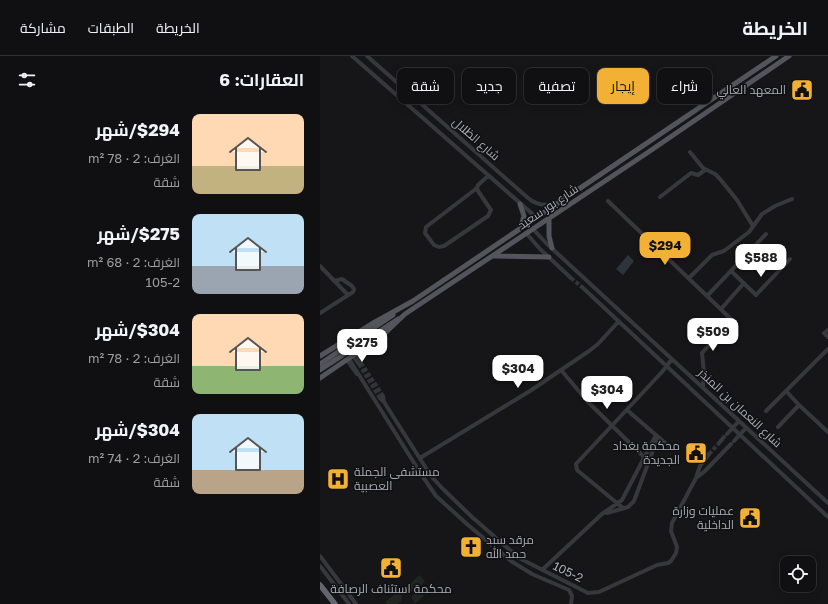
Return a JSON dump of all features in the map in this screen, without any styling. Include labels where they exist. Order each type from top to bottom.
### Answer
[{"type":"highway","points":[[320,585],[335,604]]},
{"type":"main road","name":"شارع بور سعيد","points":[[320,356],[375,322],[404,307],[776,56]]},
{"type":"main road","name":"شارع بور سعيد","points":[[320,378],[389,330],[406,314],[789,56]]},
{"type":"main road","points":[[520,204],[524,216],[521,227]]},
{"type":"main road","points":[[549,219],[549,236],[552,248]]},
{"type":"main road","points":[[492,256],[549,257]]},
{"type":"main road","points":[[320,364],[404,307]]},
{"type":"main road","points":[[320,370],[406,314]]},
{"type":"street","points":[[352,56],[536,217]]},
{"type":"street","name":"شارع الظلال","points":[[367,56],[396,81]]},
{"type":"street","points":[[389,88],[396,81]]},
{"type":"street","points":[[416,111],[422,104]]},
{"type":"street","name":"شارع الظلال","points":[[422,104],[531,201],[544,205],[559,202]]},
{"type":"street","points":[[690,152],[705,170],[715,174],[720,179],[737,200],[753,226]]},
{"type":"street","points":[[477,188],[478,192],[491,210],[488,216],[444,246],[439,247],[434,245],[425,233],[426,227],[477,188],[487,174],[491,165]]},
{"type":"street","points":[[660,197],[691,173],[698,175],[705,170]]},
{"type":"street","points":[[689,278],[712,255],[724,251],[749,232],[762,214],[775,206],[792,199]]},
{"type":"street","points":[[608,201],[732,320],[702,353],[704,372],[703,387]]},
{"type":"street","name":"شارع النعمان بن المنذر","points":[[533,229],[599,292],[828,503]]},
{"type":"street","points":[[526,233],[535,244],[571,278]]},
{"type":"street","points":[[708,296],[766,234]]},
{"type":"street","points":[[731,271],[756,295],[790,259]]},
{"type":"street","points":[[320,266],[348,295]]},
{"type":"street","points":[[320,312],[353,292],[354,289],[352,286],[342,280],[338,279],[334,281]]},
{"type":"street","points":[[721,309],[744,284]]},
{"type":"street","name":"شارع النعمان بن المنذر","points":[[582,287],[732,429],[828,517]]},
{"type":"street","points":[[593,298],[599,292]]},
{"type":"street","points":[[420,458],[521,397],[562,370],[595,347],[618,322]]},
{"type":"street","points":[[828,330],[824,333],[828,337]]},
{"type":"street","points":[[766,412],[828,349]]},
{"type":"street","points":[[351,357],[360,363]]},
{"type":"street","points":[[351,357],[353,371],[358,374],[436,496],[511,561],[539,577],[569,590],[572,598],[571,604]]},
{"type":"street","points":[[623,508],[577,470],[577,463],[672,359]]},
{"type":"street","points":[[562,370],[580,394],[644,457]]},
{"type":"street","points":[[786,391],[828,432]]},
{"type":"street","name":"105-2","points":[[381,397],[439,485],[472,517],[514,555],[586,592],[593,593],[601,591],[656,565],[670,562],[676,553],[677,547],[671,531],[671,526],[696,478],[702,463],[709,454]]},
{"type":"street","points":[[778,427],[799,405]]},
{"type":"street","points":[[627,410],[671,448]]},
{"type":"street","points":[[719,443],[739,421]]},
{"type":"street","name":"105-2","points":[[696,478],[746,428]]},
{"type":"street","points":[[542,570],[600,516],[618,504],[625,496],[644,457],[657,436]]},
{"type":"street","points":[[600,516],[611,511],[630,506],[634,501],[657,436]]},
{"type":"street","points":[[702,463],[707,468]]},
{"type":"street","points":[[794,485],[798,487],[801,485],[802,479]]},
{"type":"street","points":[[320,556],[356,604]]},
{"type":"street","points":[[320,566],[349,604]]},
{"type":"shaded area","points":[[628,255],[634,261],[623,275],[616,269]]},
{"type":"shaded area","points":[[420,575],[425,582],[414,591],[409,591],[407,588],[409,584]]},
{"type":"shaded area","points":[[419,590],[424,596],[415,603],[411,597]]},
{"type":"shaded area","points":[[396,593],[402,596],[401,601],[397,604],[387,604],[385,602]]},
{"type":"tunnel","points":[[571,278],[582,287]]},
{"type":"tunnel","points":[[361,363],[383,396]]},
{"type":"tunnel","points":[[359,364],[380,398]]},
{"type":"tunnel","points":[[709,454],[719,443]]},
{"type":"place","name":"المعهد العالي","points":[[802,90]]},
{"type":"place","name":"محكمة بغداد الجديدة","points":[[696,453]]},
{"type":"place","name":"مستشفى الجملة العصبية","points":[[338,479]]},
{"type":"place","name":"عمليات وزارة الداخلية","points":[[750,518]]},
{"type":"place","name":"مرقد سيد حمد الله","points":[[471,547]]},
{"type":"place","name":"محكمة استئناف الرصافة","points":[[391,568]]}]
